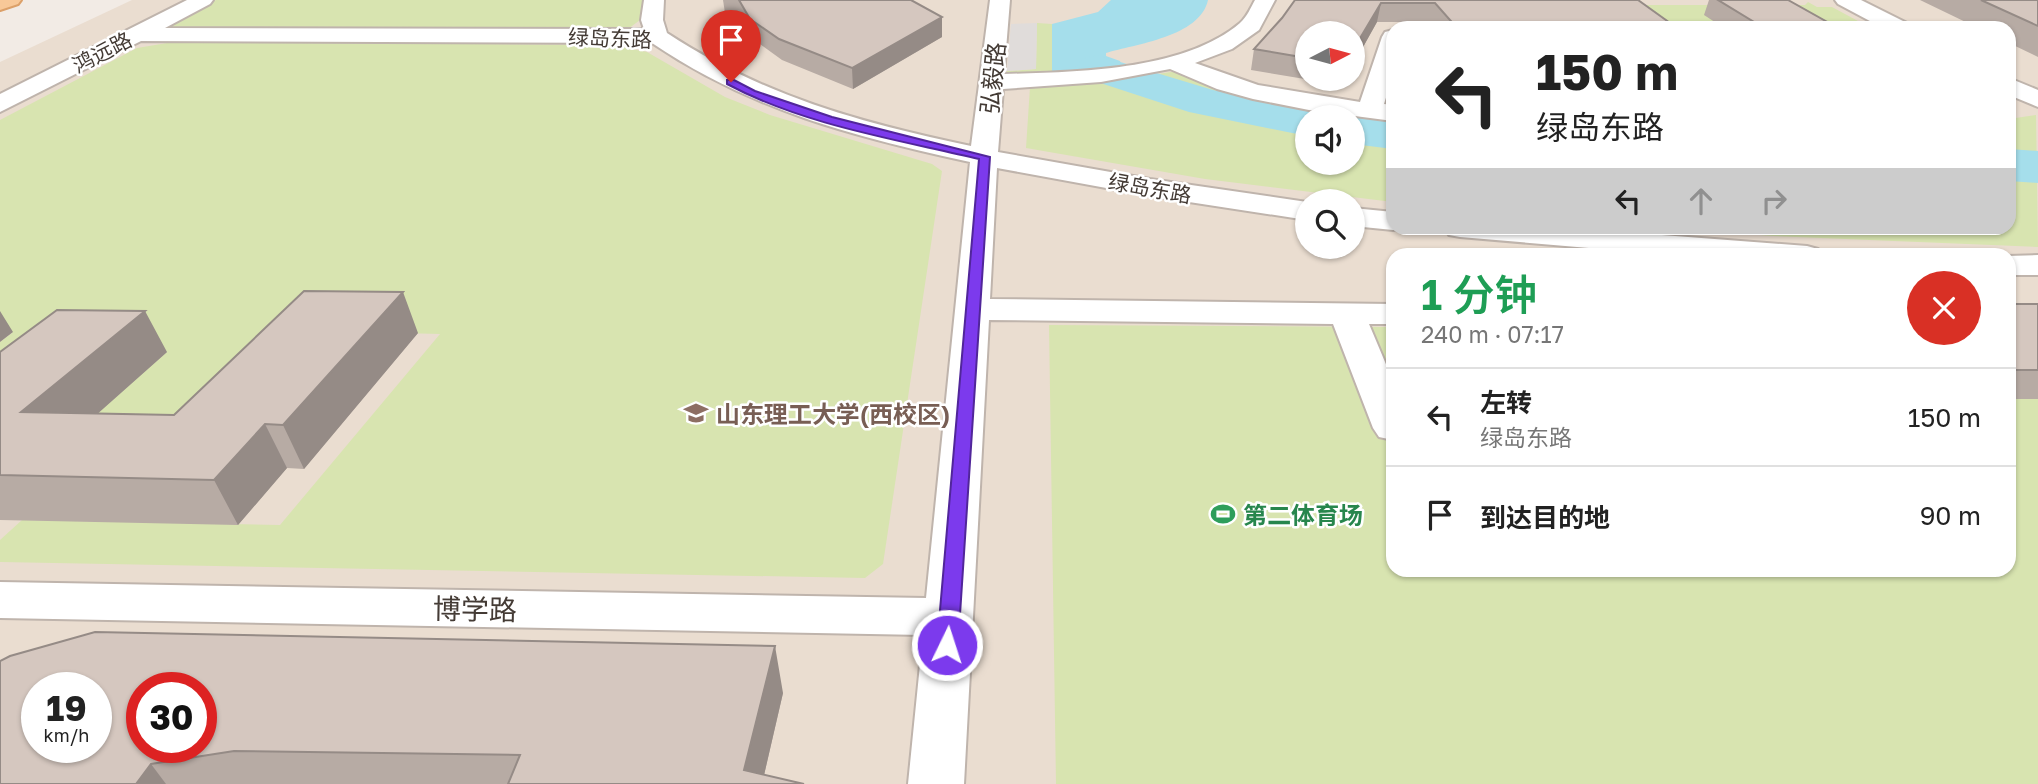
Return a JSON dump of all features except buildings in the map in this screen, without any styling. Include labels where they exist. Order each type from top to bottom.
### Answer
[{"type":"main road","points":[[0,5],[11,0]]},
{"type":"street","name":"鸿远路","points":[[0,104],[203,0]]},
{"type":"street","points":[[654,0],[652,20],[657,36]]},
{"type":"street","name":"弘毅路","points":[[936,784],[984,157],[1000,0]]},
{"type":"street","points":[[992,82],[1098,76],[1138,71],[1173,62],[1245,33],[1256,22],[1265,0]]},
{"type":"street","points":[[1845,0],[1886,21]]},
{"type":"street","name":"绿岛东路","points":[[137,34],[657,36],[689,60],[751,93],[829,120],[984,157],[1196,196],[1295,209]]},
{"type":"street","points":[[1173,62],[1203,78],[1251,91],[1382,111],[1386,84]]},
{"type":"street","points":[[2016,89],[2038,100]]},
{"type":"street","points":[[2016,113],[2038,110]]},
{"type":"street","points":[[1365,218],[1386,220]]},
{"type":"street","points":[[1547,235],[1708,248]]},
{"type":"street","points":[[2016,265],[2038,265]]},
{"type":"street","points":[[973,309],[1386,314]]},
{"type":"street","points":[[1347,313],[1386,410]]},
{"type":"street","name":"博学路","points":[[0,600],[949,617]]},
{"type":"shaded area","name":"山东理工大学(西校区)","points":[[132,0],[2038,0],[2038,784],[0,784],[0,62]]},
{"type":"shaded area","points":[[1037,23],[1036,69],[1007,71],[1011,24]]},
{"type":"green space","points":[[216,0],[644,0],[640,20],[628,29],[160,29]]},
{"type":"green space","points":[[1808,2],[1817,7],[1832,7],[1858,21],[1542,21],[1635,5],[1805,5]]},
{"type":"green space","points":[[1037,23],[1052,24],[1052,77],[1006,78],[1007,71],[1036,69]]},
{"type":"green space","points":[[173,42],[611,45],[647,52],[725,97],[770,115],[932,164],[942,171],[883,564],[865,578],[0,562],[0,540],[22,520],[280,525],[440,334],[322,331],[198,459],[50,456],[166,352],[0,416],[0,342],[12,333],[0,332],[0,120],[137,48]]},
{"type":"green space","points":[[1177,71],[1340,105],[1295,105],[1295,175],[1365,175],[1365,110],[1386,115],[1386,201],[1365,199],[1365,189],[1295,190],[1205,179],[1026,148],[1030,87],[1106,82]]},
{"type":"green space","points":[[2036,115],[2038,247],[1760,235],[2016,235],[2016,118]]},
{"type":"green space","name":"第二体育场","points":[[1049,325],[1386,327],[1386,577],[2016,577],[2016,332],[2038,332],[2038,784],[1056,784]]},
{"type":"water","points":[[1111,0],[1208,0],[1203,13],[1180,31],[1106,53],[1106,56],[1120,61],[1121,64],[1052,74],[1052,24],[1098,12]]},
{"type":"waterway","points":[[1097,68],[1205,102],[1295,120]]},
{"type":"waterway","points":[[1365,130],[1386,133]]},
{"type":"waterway","points":[[2016,165],[2038,167]]},
{"type":"place","name":"山东理工大学(西校区)","points":[[696,413]]},
{"type":"place","name":"第二体育场","points":[[1223,514]]},
{"type":"route","points":[[731,82],[751,93],[829,120],[984,157],[947,645]]}]
